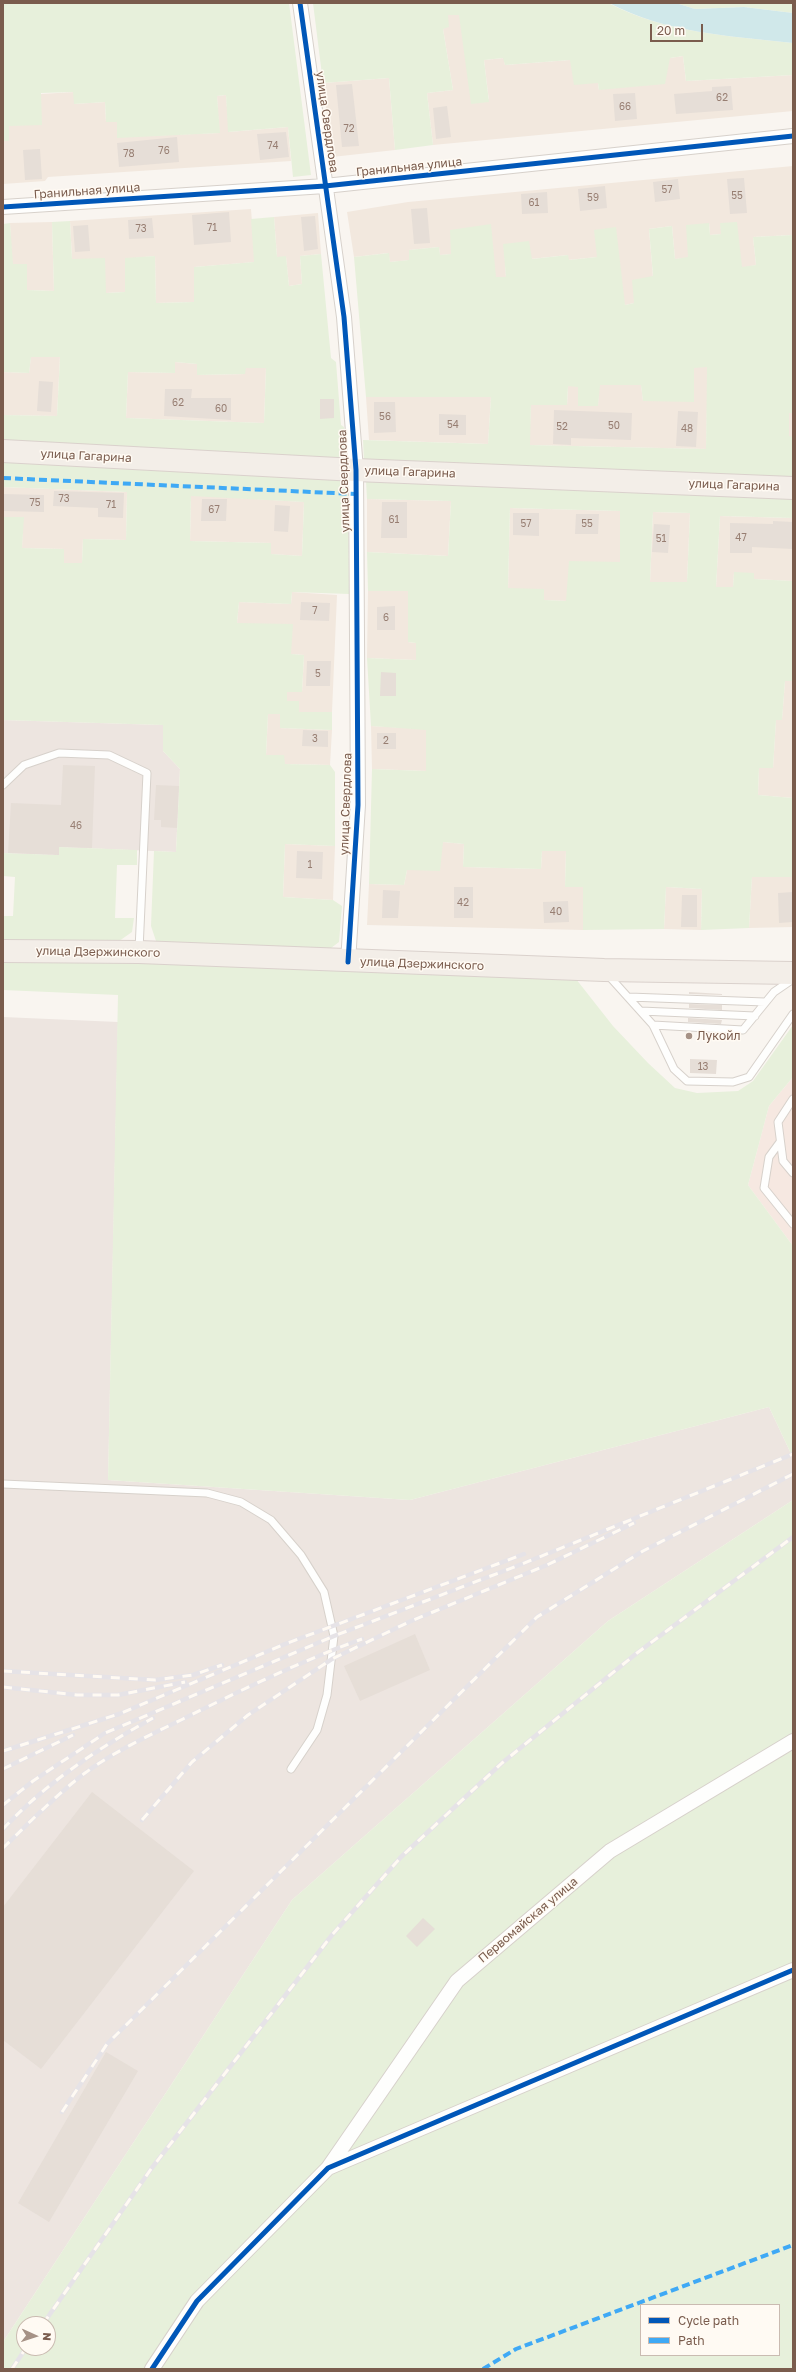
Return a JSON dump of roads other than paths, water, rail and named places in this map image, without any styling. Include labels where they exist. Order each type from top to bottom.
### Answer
[{"type":"main road","name":"улица Гагарина","points":[[3,451],[356,470],[793,488]]},
{"type":"main road","name":"улица Дзержинского","points":[[3,951],[139,952],[348,962],[604,970],[793,973]]},
{"type":"street","name":"улица Свердлова","points":[[300,3],[344,317],[356,470],[358,805],[348,962]]},
{"type":"street","name":"Гранильная улица","points":[[3,207],[325,186],[793,136]]},
{"type":"street","name":"Первомайская улица","points":[[328,2168],[457,1980],[610,1851],[793,1741]]},
{"type":"street","points":[[152,2369],[197,2302],[328,2168],[793,1970]]},
{"type":"lane","points":[[3,785],[24,765],[59,753],[109,755],[147,773],[139,952]]},
{"type":"lane","points":[[604,970],[653,1026],[674,1069],[686,1080],[733,1082],[749,1077],[793,1014]]},
{"type":"lane","points":[[653,1026],[743,1030],[774,992],[793,980]]},
{"type":"lane","points":[[629,997],[765,1002]]},
{"type":"lane","points":[[641,1011],[754,1016]]},
{"type":"lane","points":[[793,1099],[778,1122],[782,1161],[793,1173]]},
{"type":"lane","points":[[780,1142],[769,1157],[764,1188],[793,1224]]},
{"type":"lane","points":[[3,1484],[207,1493],[241,1502],[271,1520],[301,1555],[324,1592],[334,1636],[327,1695],[317,1730],[291,1770]]},
{"type":"water","points":[[609,3],[676,3],[695,9],[744,7],[793,13],[793,43],[699,32],[676,27],[653,21]]},
{"type":"railway","points":[[3,1805],[33,1781],[105,1733],[334,1636],[522,1564],[793,1454]]},
{"type":"railway","points":[[62,2112],[107,2044],[537,1617],[643,1551],[793,1474]]},
{"type":"railway","points":[[142,1820],[192,1762],[248,1715],[332,1659],[411,1621],[547,1565],[634,1523]]},
{"type":"railway","points":[[49,2316],[151,2169],[332,1935],[401,1857],[502,1763],[637,1653],[793,1537]]},
{"type":"railway","points":[[3,1751],[119,1714],[285,1644],[524,1554]]},
{"type":"railway","points":[[3,1848],[64,1790],[96,1765],[120,1750],[294,1666],[362,1639]]},
{"type":"railway","points":[[3,1671],[155,1680],[193,1675],[222,1665]]},
{"type":"railway","points":[[3,1687],[77,1695],[118,1695],[185,1682]]},
{"type":"railway","points":[[3,1829],[37,1796],[55,1782],[93,1754],[153,1718]]},
{"type":"railway","points":[[3,1769],[73,1735]]},
{"type":"railway","points":[[12,2369],[21,2356]]},
{"type":"place","name":"Лукойл","points":[[689,1036]]}]
